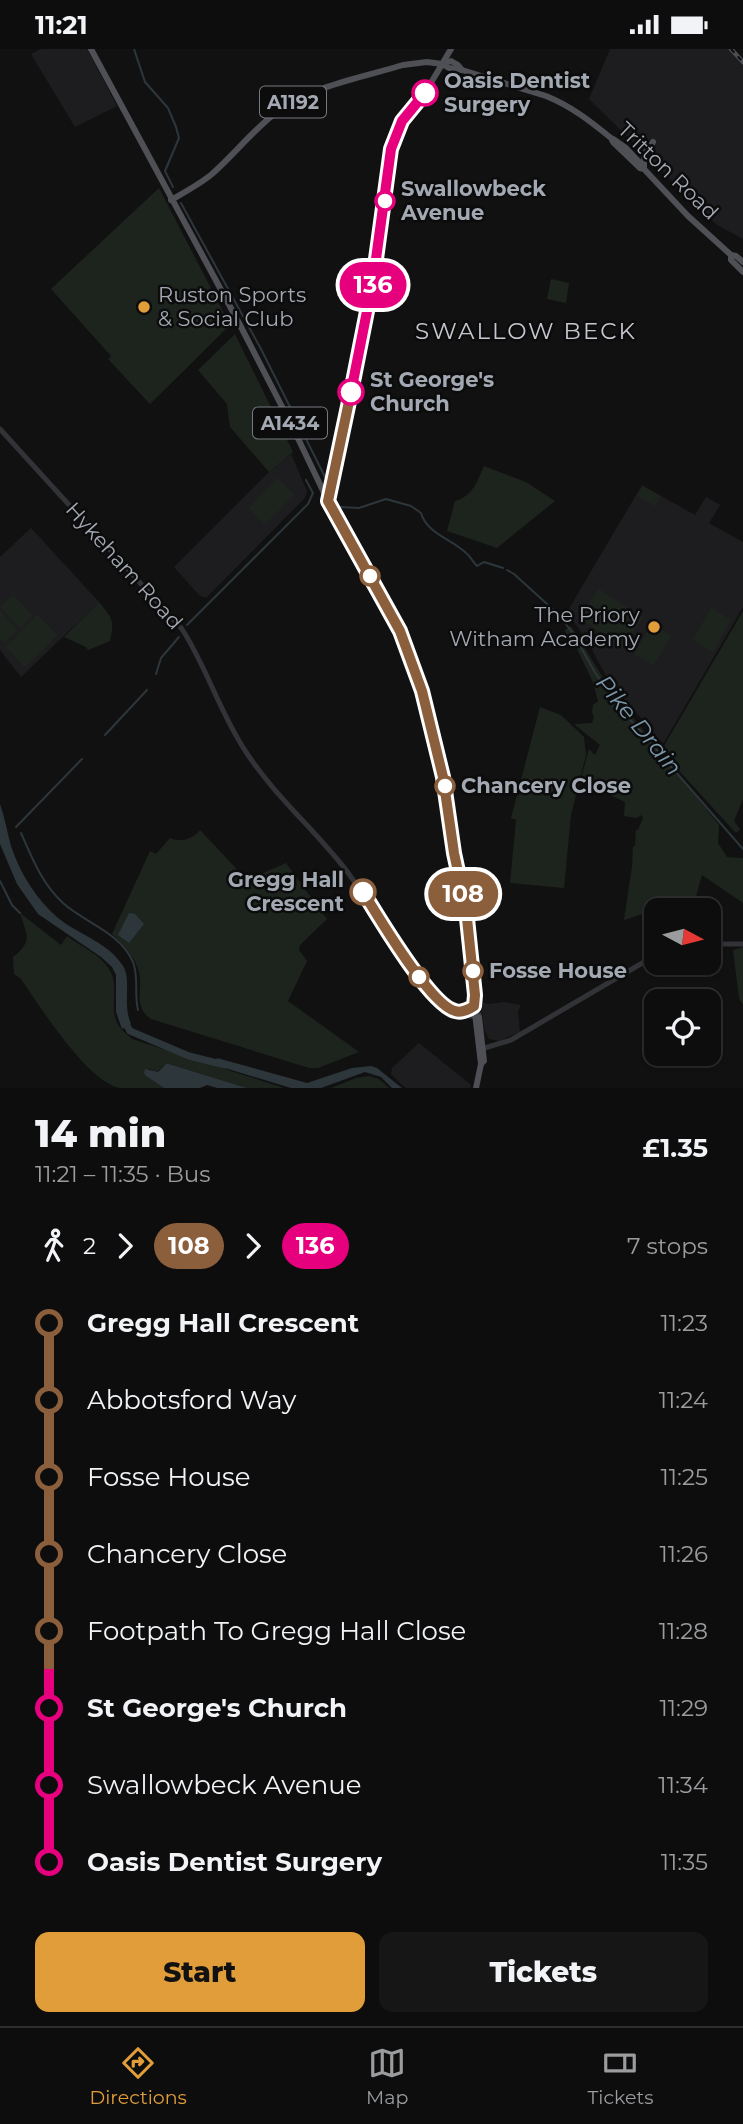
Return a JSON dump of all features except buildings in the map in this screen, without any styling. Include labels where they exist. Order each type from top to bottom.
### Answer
[{"type":"main road","name":"A1434","points":[[91,49],[240,325],[328,501],[400,631],[417,675],[443,777],[468,926],[480,1046]]},
{"type":"main road","points":[[328,501],[373,281],[394,139],[402,121],[425,93],[451,49]]},
{"type":"main road","name":"Tritton Road","points":[[171,200],[205,179],[263,123],[300,99],[321,89],[413,63],[442,64],[556,99],[583,114],[626,148],[688,216],[731,255],[743,262]]},
{"type":"main road","points":[[644,169],[644,157],[653,142]]},
{"type":"main road","name":"Tritton Road","points":[[731,255],[731,260],[743,272]]},
{"type":"main road","points":[[317,480],[326,484],[333,479]]},
{"type":"main road","points":[[462,1012],[476,1014]]},
{"type":"main road","points":[[476,1088],[481,1065],[480,1046]]},
{"type":"street","name":"Hykeham Road","points":[[0,429],[184,632],[229,725],[247,754],[272,787],[344,867],[423,983],[447,1008],[462,1012],[462,1016],[476,1014]]},
{"type":"street","points":[[721,944],[743,944]]},
{"type":"street","points":[[480,1046],[503,1043],[644,962]]},
{"type":"shaded area","points":[[41,49],[87,49],[117,106],[75,127],[31,54]]},
{"type":"shaded area","points":[[610,49],[729,49],[743,63],[743,239],[717,225],[589,99]]},
{"type":"shaded area","name":"Ruston Sports & Social Club","points":[[159,188],[230,325],[150,404],[108,359],[111,356],[51,289]]},
{"type":"shaded area","points":[[551,279],[569,283],[566,303],[547,299]]},
{"type":"shaded area","points":[[235,334],[293,452],[269,472],[230,427],[227,404],[198,370]]},
{"type":"shaded area","points":[[291,454],[307,491],[305,498],[206,598],[199,595],[174,567],[269,472]]},
{"type":"shaded area","points":[[484,466],[526,482],[555,501],[497,548],[447,531],[455,501],[470,492]]},
{"type":"shaded area","points":[[277,478],[294,495],[265,525],[249,508]]},
{"type":"shaded area","name":"The Priory Witham Academy","points":[[642,485],[695,515],[706,497],[720,505],[709,523],[743,542],[743,607],[663,744],[607,678],[588,642],[567,612]]},
{"type":"shaded area","points":[[643,486],[660,496],[655,506],[637,496]]},
{"type":"shaded area","points":[[31,528],[99,602],[21,677],[0,650],[0,557]]},
{"type":"shaded area","points":[[599,589],[643,618],[623,648],[579,618]]},
{"type":"shaded area","points":[[13,595],[33,616],[20,628],[0,607]]},
{"type":"shaded area","points":[[99,602],[111,620],[110,641],[88,650],[64,637]]},
{"type":"shaded area","points":[[711,608],[731,620],[713,652],[693,640]]},
{"type":"shaded area","points":[[0,610],[18,631],[4,643],[0,638]]},
{"type":"shaded area","points":[[743,611],[743,799],[734,821],[740,829],[736,833],[661,751]]},
{"type":"shaded area","points":[[37,615],[57,635],[25,667],[6,647]]},
{"type":"shaded area","points":[[652,624],[671,636],[653,666],[634,654]]},
{"type":"shaded area","points":[[571,626],[610,689],[719,825],[718,843],[727,857],[743,858],[743,903],[702,875],[696,896],[644,898],[644,913],[624,920],[633,846],[636,830],[643,818],[641,815],[637,818],[624,816],[625,802],[612,796],[601,784],[589,786],[580,782],[589,749],[595,755],[600,745],[574,724],[592,723],[593,705],[598,701],[592,680],[574,643],[569,642],[565,630]]},
{"type":"shaded area","points":[[540,707],[561,715],[584,737],[586,755],[571,815],[564,888],[510,883],[516,820],[511,818]]},
{"type":"shaded area","points":[[0,804],[15,856],[36,894],[58,918],[101,945],[123,966],[127,978],[127,1008],[131,1024],[122,1029],[116,1012],[116,975],[112,967],[38,914],[17,884],[0,844]]},
{"type":"shaded area","points":[[200,830],[247,880],[286,863],[327,919],[300,945],[299,950],[307,961],[288,1001],[359,1052],[318,1068],[309,1068],[151,1019],[145,1014],[140,1002],[140,976],[136,964],[112,934],[150,851],[156,854],[170,838],[187,839]]},
{"type":"shaded area","points":[[20,913],[61,945],[67,936],[105,964],[114,982],[117,1023],[132,1039],[284,1088],[247,1088],[169,1064],[157,1072],[149,1069],[146,1076],[164,1088],[120,1088],[107,1083],[79,1058],[21,979],[14,974],[13,957],[24,946],[27,937]]},
{"type":"shaded area","points":[[129,913],[135,914],[144,924],[129,943],[118,935]]},
{"type":"shaded area","points":[[743,947],[743,1005],[739,998],[733,950]]},
{"type":"shaded area","points":[[481,1002],[521,1005],[518,1012],[520,1032],[499,1041],[489,1039],[484,1029]]},
{"type":"shaded area","points":[[419,1043],[471,1085],[470,1088],[406,1088],[402,1085],[391,1074],[392,1068]]},
{"type":"shaded area","points":[[217,1058],[307,1083],[352,1068],[371,1066],[402,1088],[392,1088],[381,1077],[365,1072],[321,1088],[291,1088],[215,1065]]},
{"type":"shaded area","points":[[166,1064],[247,1088],[217,1088],[207,1085],[200,1088],[164,1088],[144,1073],[145,1069],[158,1072]]},
{"type":"shaded area","points":[[369,1076],[379,1079],[389,1088],[331,1088],[356,1078]]},
{"type":"waterway","name":"Pike Drain","points":[[134,49],[145,82],[168,108],[176,127],[179,138],[165,171],[173,187]]},
{"type":"waterway","name":"Pike Drain","points":[[181,203],[261,349],[325,477]]},
{"type":"waterway","points":[[187,625],[308,504],[313,493],[306,480]]},
{"type":"waterway","name":"Pike Drain","points":[[340,507],[359,508],[386,499],[411,506],[421,513],[429,526],[460,548],[477,566],[484,562],[503,568]]},
{"type":"waterway","name":"Pike Drain","points":[[507,570],[558,614],[620,708],[743,849]]},
{"type":"waterway","points":[[156,674],[161,658],[179,637]]},
{"type":"waterway","points":[[105,735],[147,690]]},
{"type":"waterway","points":[[16,827],[82,759]]},
{"type":"waterway","points":[[21,833],[38,870],[56,896],[72,910],[111,935],[127,952],[135,968],[138,1010]]},
{"type":"waterway","points":[[0,881],[12,905],[20,913]]},
{"type":"waterway","points":[[124,1020],[130,1031],[189,1056],[225,1065]]},
{"type":"railway","points":[[731,49],[743,62]]},
{"type":"bus line","name":"136","points":[[351,392],[373,281],[391,149],[402,121],[425,93]]},
{"type":"bus line","name":"108","points":[[351,392],[328,501],[400,631],[422,691],[445,786],[450,830],[466,909],[475,995],[471,1009],[458,1013],[447,1008],[423,983],[363,892]]},
{"type":"place","name":"Oasis Dentist Surgery","points":[[425,93]]},
{"type":"place","name":"Swallowbeck Avenue","points":[[385,201]]},
{"type":"place","name":"Ruston Sports & Social Club","points":[[144,307]]},
{"type":"place","name":"St George's Church","points":[[351,392]]},
{"type":"place","name":"The Priory Witham Academy","points":[[654,627]]},
{"type":"place","name":"Chancery Close","points":[[445,786]]},
{"type":"place","name":"Gregg Hall Crescent","points":[[363,892]]},
{"type":"place","name":"Fosse House","points":[[473,971]]},
{"type":"district","name":"SWALLOW BECK","points":[[526,331]]}]
